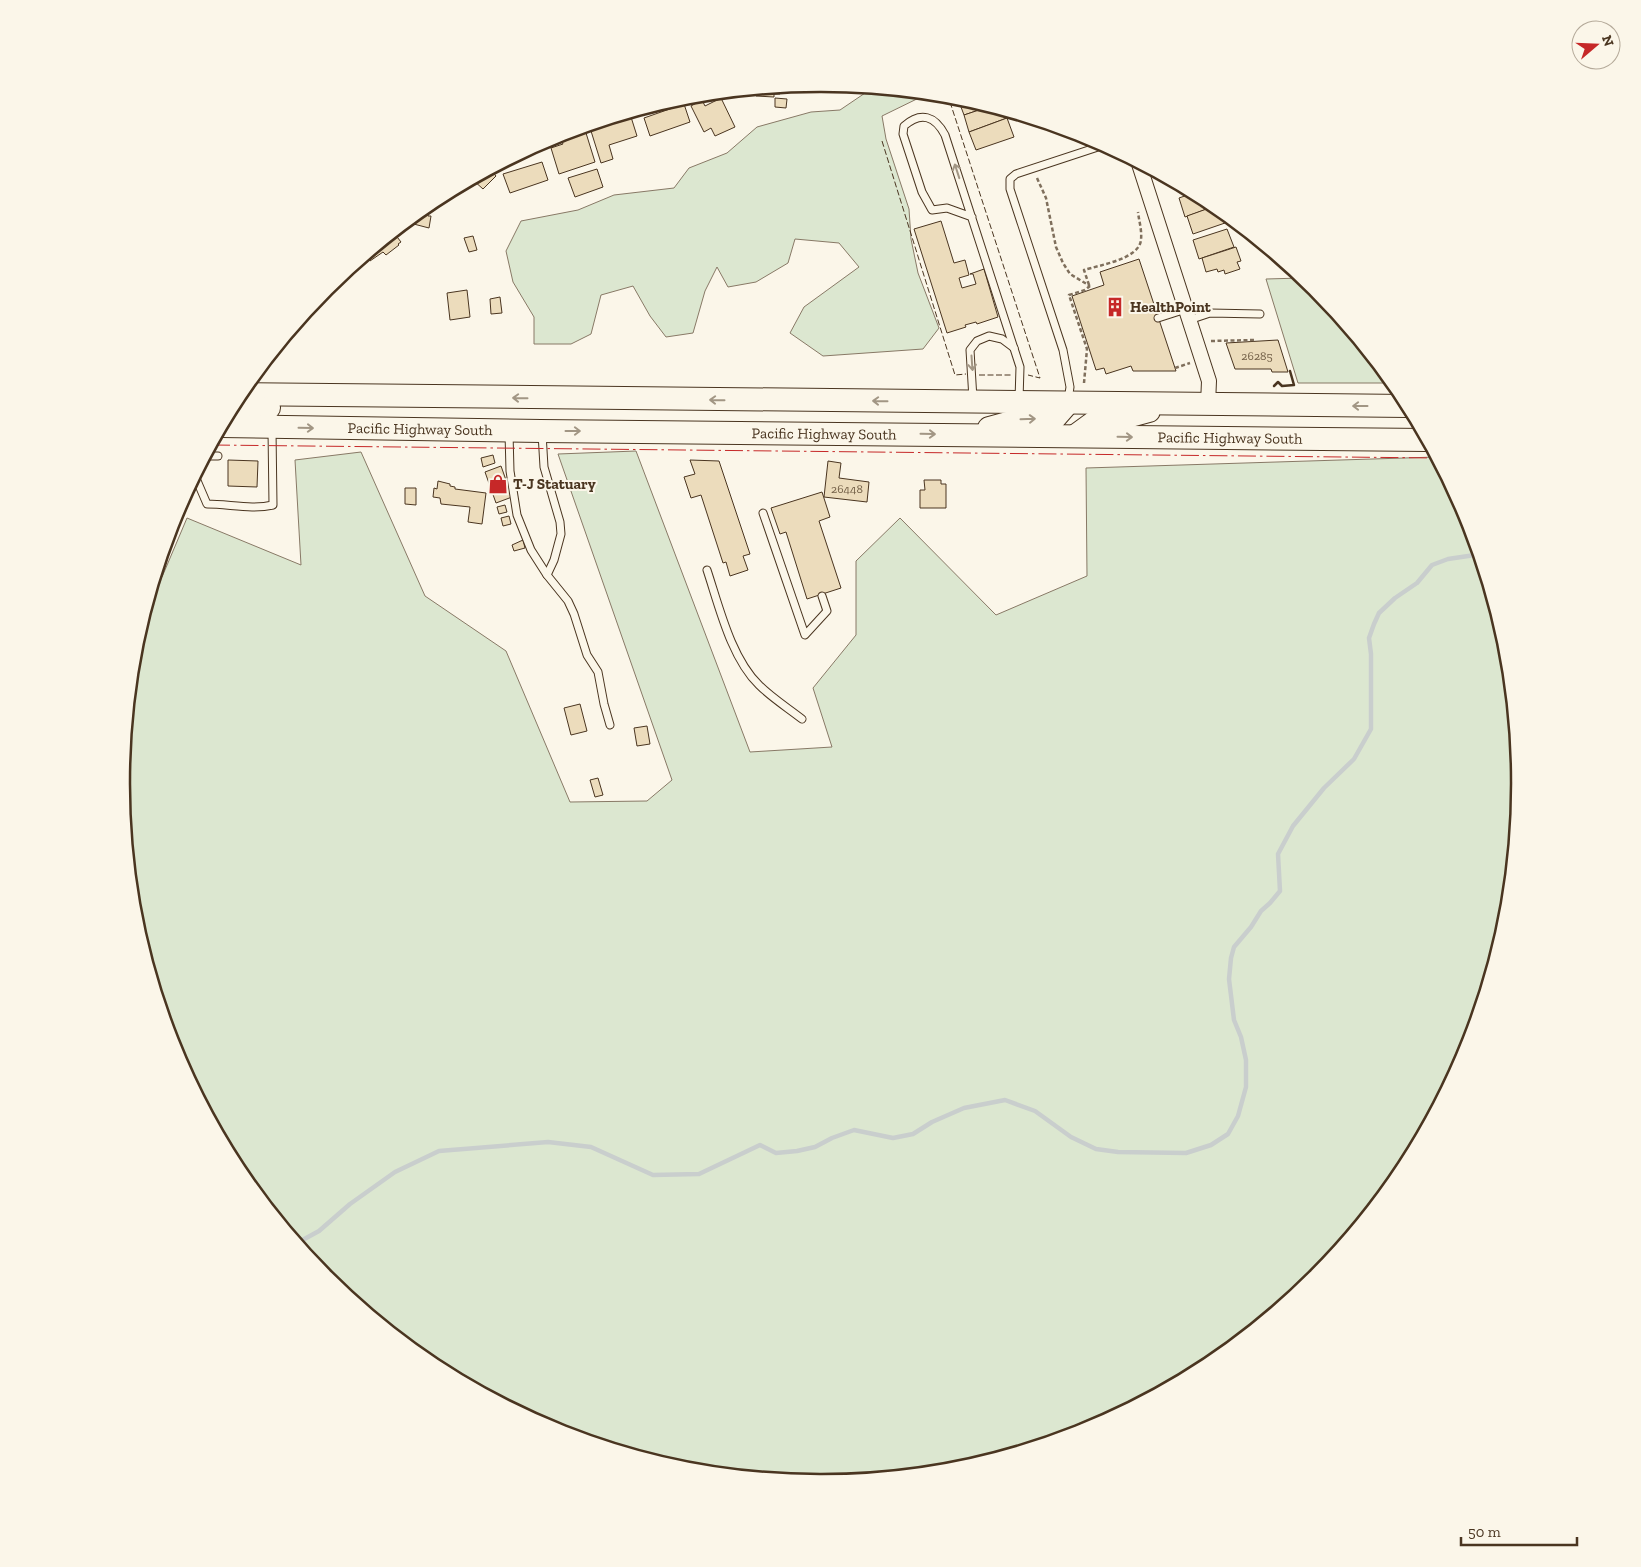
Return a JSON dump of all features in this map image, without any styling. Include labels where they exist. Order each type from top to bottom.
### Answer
[{"type":"main road","name":"Pacific Highway South","points":[[250,394],[1019,403],[1076,395],[1176,404],[1399,406]]},
{"type":"main road","points":[[964,435],[1022,419],[1054,419],[1076,395]]},
{"type":"main road","points":[[240,410],[278,408],[347,396]]},
{"type":"main road","points":[[1075,436],[1097,420],[1116,420],[1176,404]]},
{"type":"main road","name":"Pacific Highway South","points":[[229,426],[1420,440]]},
{"type":"street","points":[[1142,172],[1209,381],[1208,404]]},
{"type":"lane","points":[[972,217],[947,208],[932,210],[922,192],[903,134],[904,126],[907,123],[929,117],[937,122],[942,130],[972,217],[1020,367],[1019,403]]},
{"type":"lane","points":[[1076,395],[1070,387],[1063,350],[1010,189],[1010,179],[1016,174],[1093,149]]},
{"type":"lane","points":[[1158,318],[1210,313],[1260,314]]},
{"type":"lane","points":[[973,402],[970,350],[977,341],[989,336],[1002,339],[1014,349]]},
{"type":"lane","points":[[197,486],[207,504],[257,507],[273,505],[272,427]]},
{"type":"lane","points":[[509,430],[510,471],[517,515],[531,550],[568,601],[587,655],[598,672],[610,726]]},
{"type":"lane","points":[[541,431],[544,467],[560,522],[561,534],[554,560],[547,574]]},
{"type":"lane","points":[[213,456],[218,456]]},
{"type":"lane","points":[[763,512],[805,635],[827,611],[822,596]]},
{"type":"lane","points":[[707,570],[725,624],[739,658],[758,685],[802,718]]},
{"type":"path","points":[[1032,169],[1046,198],[1056,246],[1063,263],[1070,274],[1090,286]]},
{"type":"path","points":[[1090,286],[1084,270],[1126,257],[1136,251],[1141,241],[1137,205]]},
{"type":"path","points":[[1076,395],[1087,349],[1069,296],[1090,286]]},
{"type":"path","points":[[1211,341],[1255,340]]},
{"type":"path","points":[[1175,368],[1191,362]]},
{"type":"green space","points":[[864,94],[917,99],[882,116],[886,139],[909,209],[911,239],[918,273],[939,328],[923,349],[823,356],[790,333],[804,307],[859,267],[839,243],[795,239],[788,263],[756,282],[728,287],[717,267],[705,291],[693,333],[666,337],[650,316],[633,286],[601,295],[591,334],[571,344],[534,344],[534,317],[513,282],[506,251],[521,221],[578,210],[614,195],[674,188],[689,168],[727,153],[757,127],[811,112],[840,110]]},
{"type":"green space","points":[[1291,278],[1340,328],[1383,383],[1298,383],[1266,279]]},
{"type":"green space","points":[[636,451],[750,752],[832,747],[813,688],[856,635],[856,561],[900,518],[996,615],[1087,576],[1086,468],[1429,457],[1459,519],[1475,561],[1488,605],[1506,693],[1510,738],[1510,829],[1506,874],[1498,918],[1475,1006],[1459,1048],[1419,1129],[1369,1204],[1340,1239],[1276,1303],[1241,1332],[1166,1382],[1126,1403],[1085,1422],[1043,1438],[999,1451],[911,1469],[866,1473],[775,1473],[730,1469],[642,1451],[598,1438],[556,1422],[475,1382],[400,1332],[365,1303],[301,1239],[272,1204],[222,1129],[182,1048],[166,1006],[153,962],[135,874],[129,784],[131,738],[135,693],[143,649],[161,577],[187,518],[301,565],[295,460],[361,452],[425,596],[506,651],[570,802],[647,801],[672,780],[558,454]]},
{"type":"building","points":[[774,94],[774,97],[756,96]]},
{"type":"building","points":[[775,98],[787,99],[786,108],[775,107]]},
{"type":"building","points":[[722,100],[735,127],[715,136],[711,128],[704,132],[691,106],[703,103],[705,106]]},
{"type":"building","points":[[685,106],[690,122],[650,136],[644,118]]},
{"type":"building","points":[[961,107],[976,111],[964,115]]},
{"type":"building","points":[[976,111],[1006,118],[969,132],[964,115]]},
{"type":"building","points":[[1006,118],[1014,137],[976,150],[969,132]]},
{"type":"building","points":[[632,119],[637,136],[609,145],[613,159],[601,163],[591,132]]},
{"type":"building","points":[[586,134],[595,162],[559,174],[551,148],[563,144],[562,143]]},
{"type":"building","points":[[542,162],[548,180],[510,193],[503,174]]},
{"type":"building","points":[[597,169],[603,187],[575,197],[568,178]]},
{"type":"building","points":[[495,175],[496,176],[483,189],[477,184]]},
{"type":"building","points":[[1184,196],[1205,210],[1185,217],[1179,198]]},
{"type":"building","points":[[1205,210],[1224,223],[1193,234],[1187,216]]},
{"type":"building","points":[[428,215],[431,216],[429,228],[415,224]]},
{"type":"building","points":[[941,221],[954,263],[965,260],[969,275],[959,278],[962,288],[976,284],[973,274],[970,274],[984,269],[998,317],[977,324],[976,322],[965,325],[966,327],[947,333],[914,229]]},
{"type":"building","points":[[1227,229],[1234,247],[1199,259],[1193,240]]},
{"type":"building","points":[[473,236],[477,250],[469,252],[464,238]]},
{"type":"building","points":[[397,237],[401,242],[386,255],[383,252],[370,261]]},
{"type":"building","points":[[1236,247],[1241,261],[1237,262],[1240,269],[1225,274],[1224,270],[1218,272],[1217,269],[1206,272],[1202,258]]},
{"type":"building","name":"HealthPoint","points":[[1139,259],[1176,371],[1133,371],[1131,366],[1106,374],[1104,368],[1096,370],[1072,296],[1104,285],[1100,272]]},
{"type":"building","points":[[467,290],[470,317],[450,320],[447,293]]},
{"type":"building","points":[[500,297],[502,313],[491,314],[490,299]]},
{"type":"building","points":[[1278,340],[1288,372],[1272,372],[1271,369],[1235,369],[1226,343]]},
{"type":"building","points":[[493,455],[495,463],[483,467],[481,458]]},
{"type":"building","points":[[228,460],[258,461],[257,487],[228,486]]},
{"type":"building","points":[[690,460],[719,461],[750,554],[743,556],[748,570],[730,576],[726,562],[723,563],[701,495],[691,498],[684,477],[695,474]]},
{"type":"building","points":[[828,461],[841,463],[839,478],[869,482],[867,502],[824,497]]},
{"type":"building","name":"T-J Statuary","points":[[501,466],[512,497],[496,503],[485,472]]},
{"type":"building","points":[[924,480],[941,480],[941,484],[946,484],[946,508],[920,508],[920,490],[925,490]]},
{"type":"building","points":[[438,481],[450,484],[455,489],[486,493],[482,524],[468,522],[470,507],[441,504],[440,498],[433,497],[434,488],[437,489]]},
{"type":"building","points":[[405,488],[416,488],[416,505],[405,504]]},
{"type":"building","points":[[822,492],[830,517],[819,521],[841,588],[807,599],[786,532],[780,534],[771,508]]},
{"type":"building","points":[[505,505],[507,512],[499,514],[497,507]]},
{"type":"building","points":[[509,516],[511,524],[503,526],[501,518]]},
{"type":"building","points":[[523,540],[525,548],[514,551],[512,545]]},
{"type":"building","points":[[580,704],[587,731],[571,735],[564,708]]},
{"type":"building","points":[[647,726],[650,744],[637,746],[634,728]]},
{"type":"building","points":[[598,778],[603,795],[595,797],[590,780]]},
{"type":"waterway","points":[[302,1240],[319,1231],[350,1204],[395,1172],[439,1151],[548,1142],[591,1147],[653,1175],[699,1174],[760,1145],[776,1153],[797,1151],[815,1147],[854,1130],[893,1138],[913,1134],[932,1122],[964,1108],[1005,1100],[1035,1111],[1071,1137],[1096,1149],[1118,1152],[1186,1153],[1211,1145],[1228,1134],[1238,1116],[1246,1087],[1246,1060],[1241,1037],[1234,1020],[1229,979],[1234,947],[1251,927],[1261,911],[1280,891],[1278,854],[1293,826],[1324,788],[1354,759],[1371,729],[1371,654],[1369,638],[1374,624],[1379,613],[1395,598],[1417,583],[1432,565],[1448,559],[1473,555]]},
{"type":"fence","points":[[951,105],[1040,378],[1028,375]]},
{"type":"fence","points":[[882,141],[955,375],[966,374]]},
{"type":"fence","points":[[979,375],[1013,375]]},
{"type":"wall","points":[[1274,386],[1278,382],[1282,386],[1294,385],[1290,371]]},
{"type":"power","points":[[218,445],[1429,458]]},
{"type":"place","name":"HealthPoint","points":[[1115,307]]},
{"type":"place","name":"T-J Statuary","points":[[498,484]]}]
